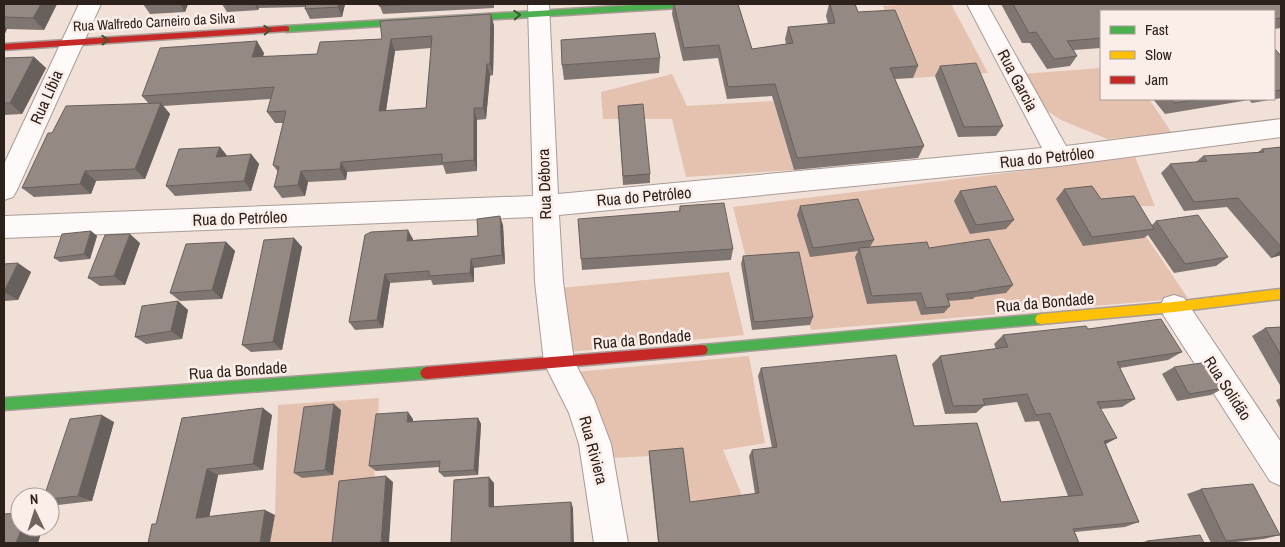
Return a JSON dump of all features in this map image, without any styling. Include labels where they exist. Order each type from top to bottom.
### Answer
[{"type":"street","name":"Rua Líbia","points":[[4,190],[90,4]]},
{"type":"street","name":"Rua Walfredo Carneiro da Silva","points":[[4,46],[538,9],[695,4]]},
{"type":"street","name":"Rua Garcia","points":[[977,4],[1059,156]]},
{"type":"street","name":"Rua Débora","points":[[538,9],[549,282],[559,363]]},
{"type":"street","name":"Rua do Petróleo","points":[[4,227],[545,206],[1059,156],[1281,128]]},
{"type":"street","name":"Rua da Bondade","points":[[4,404],[559,363],[1174,307],[1281,294]]},
{"type":"street","name":"Rua Solidão","points":[[1174,307],[1281,470]]},
{"type":"street","name":"Rua Riviera","points":[[559,363],[583,409],[595,444],[603,483],[611,543]]},
{"type":"shaded area","points":[[951,4],[988,73],[913,78],[883,6]]},
{"type":"shaded area","points":[[1100,68],[1100,100],[1150,100],[1172,133],[1107,139],[1061,120],[1038,105],[1021,74]]},
{"type":"shaded area","points":[[672,74],[687,106],[773,101],[794,170],[686,177],[672,119],[603,119],[601,92]]},
{"type":"shaded area","points":[[1135,157],[1155,206],[1125,206],[1188,298],[811,330],[796,261],[746,258],[733,207]]},
{"type":"shaded area","points":[[729,272],[744,335],[569,352],[560,288]]},
{"type":"shaded area","points":[[749,356],[765,443],[723,450],[744,500],[689,507],[681,454],[615,458],[597,415],[575,372]]},
{"type":"shaded area","points":[[379,398],[374,485],[342,543],[270,543],[275,515],[278,405]]},
{"type":"building","points":[[4,4],[41,4],[33,18],[4,17]]},
{"type":"building","points":[[306,4],[339,4],[338,7],[305,9]]},
{"type":"building","points":[[379,4],[410,4],[379,6]]},
{"type":"building","points":[[674,4],[738,4],[752,49],[793,43],[788,27],[835,23],[830,4],[855,4],[858,12],[895,10],[918,66],[890,68],[924,146],[797,158],[775,84],[728,87],[719,45],[684,48]]},
{"type":"building","points":[[1013,4],[1281,4],[1281,18],[1275,19],[1275,10],[1100,10],[1100,38],[1067,41],[1077,56],[1054,59],[1036,32],[1029,33]]},
{"type":"building","points":[[491,14],[490,64],[487,64],[483,108],[474,108],[474,160],[442,163],[442,154],[341,162],[340,169],[301,171],[298,185],[274,187],[279,167],[273,165],[286,111],[267,112],[274,87],[142,96],[160,48],[257,41],[252,57],[317,54],[320,42],[382,39],[380,21]],"holes":[[[432,36],[426,108],[379,111],[391,39]]]},
{"type":"building","points":[[655,33],[660,58],[562,65],[561,40]]},
{"type":"building","points":[[1275,49],[1281,56],[1281,90],[1275,91]]},
{"type":"building","points":[[34,57],[10,103],[4,103],[4,58]]},
{"type":"building","points":[[976,63],[1003,126],[964,127],[940,66]]},
{"type":"building","points":[[1172,100],[1196,100],[1174,103]]},
{"type":"building","points":[[161,103],[135,169],[85,171],[80,184],[22,188],[48,133],[52,133],[66,106]]},
{"type":"building","points":[[643,104],[650,174],[623,176],[618,106]]},
{"type":"building","points":[[220,147],[216,157],[251,154],[244,181],[166,186],[179,149]]},
{"type":"building","points":[[1281,147],[1281,247],[1238,198],[1194,202],[1170,164],[1207,161],[1203,156],[1264,152],[1262,149]]},
{"type":"building","points":[[996,186],[1014,220],[976,225],[960,191]]},
{"type":"building","points":[[1092,186],[1101,199],[1134,196],[1154,229],[1092,237],[1064,189]]},
{"type":"building","points":[[858,199],[874,240],[813,248],[800,206]]},
{"type":"building","points":[[724,203],[733,249],[581,259],[578,219],[680,211],[680,206]]},
{"type":"building","points":[[1198,215],[1228,257],[1185,264],[1156,221]]},
{"type":"building","points":[[500,216],[502,255],[471,259],[470,273],[429,276],[429,271],[385,274],[377,320],[349,322],[365,235],[371,232],[408,230],[407,241],[478,236],[477,219]]},
{"type":"building","points":[[91,231],[84,254],[54,258],[62,234]]},
{"type":"building","points":[[130,234],[114,276],[88,278],[105,235]]},
{"type":"building","points":[[294,238],[273,342],[242,345],[264,240]]},
{"type":"building","points":[[989,239],[1013,285],[946,294],[950,306],[926,308],[921,293],[872,296],[859,248],[927,242],[929,248]]},
{"type":"building","points":[[226,242],[212,290],[170,293],[186,244]]},
{"type":"building","points":[[799,252],[813,317],[754,322],[743,256]]},
{"type":"building","points":[[18,263],[4,292],[4,264]]},
{"type":"building","points":[[178,301],[171,331],[135,337],[142,306]]},
{"type":"building","points":[[1161,319],[1182,352],[1117,362],[1135,399],[1097,402],[1117,438],[1104,441],[1139,522],[1073,529],[1079,543],[659,543],[649,451],[683,448],[690,502],[759,493],[752,450],[777,447],[761,368],[896,355],[914,426],[977,423],[1001,502],[1083,495],[1050,413],[1036,415],[1027,394],[983,399],[985,405],[953,406],[940,356],[1008,347],[1003,335],[1086,326],[1088,329]]},
{"type":"building","points":[[1281,327],[1281,355],[1265,328]]},
{"type":"building","points":[[1208,362],[1224,388],[1189,394],[1174,367]]},
{"type":"building","points":[[334,404],[325,470],[294,473],[304,407]]},
{"type":"building","points":[[263,408],[253,464],[207,469],[196,518],[265,510],[260,543],[148,543],[152,524],[156,524],[182,418]]},
{"type":"building","points":[[408,412],[407,422],[478,418],[474,470],[439,472],[440,461],[369,466],[376,414]]},
{"type":"building","points":[[102,415],[78,496],[60,498],[60,487],[47,487],[70,419]]},
{"type":"building","points":[[386,476],[381,543],[332,543],[339,481]]},
{"type":"building","points":[[489,477],[489,507],[571,502],[571,543],[451,543],[454,480]]},
{"type":"building","points":[[1253,484],[1280,535],[1226,541],[1201,489]]},
{"type":"building","points":[[4,514],[10,514],[10,537],[18,537],[16,543],[4,543]]},
{"type":"building","points":[[1200,535],[1204,543],[1148,543],[1147,541]]},
{"type":"traffic: fast","points":[[286,29],[695,4]]},
{"type":"traffic: fast","points":[[702,350],[1041,319]]},
{"type":"traffic: fast","points":[[4,404],[426,373]]},
{"type":"traffic: slow","points":[[1041,319],[1174,307],[1281,294]]},
{"type":"traffic: jam","points":[[4,47],[286,29]]},
{"type":"traffic: jam","points":[[426,373],[702,350]]}]
